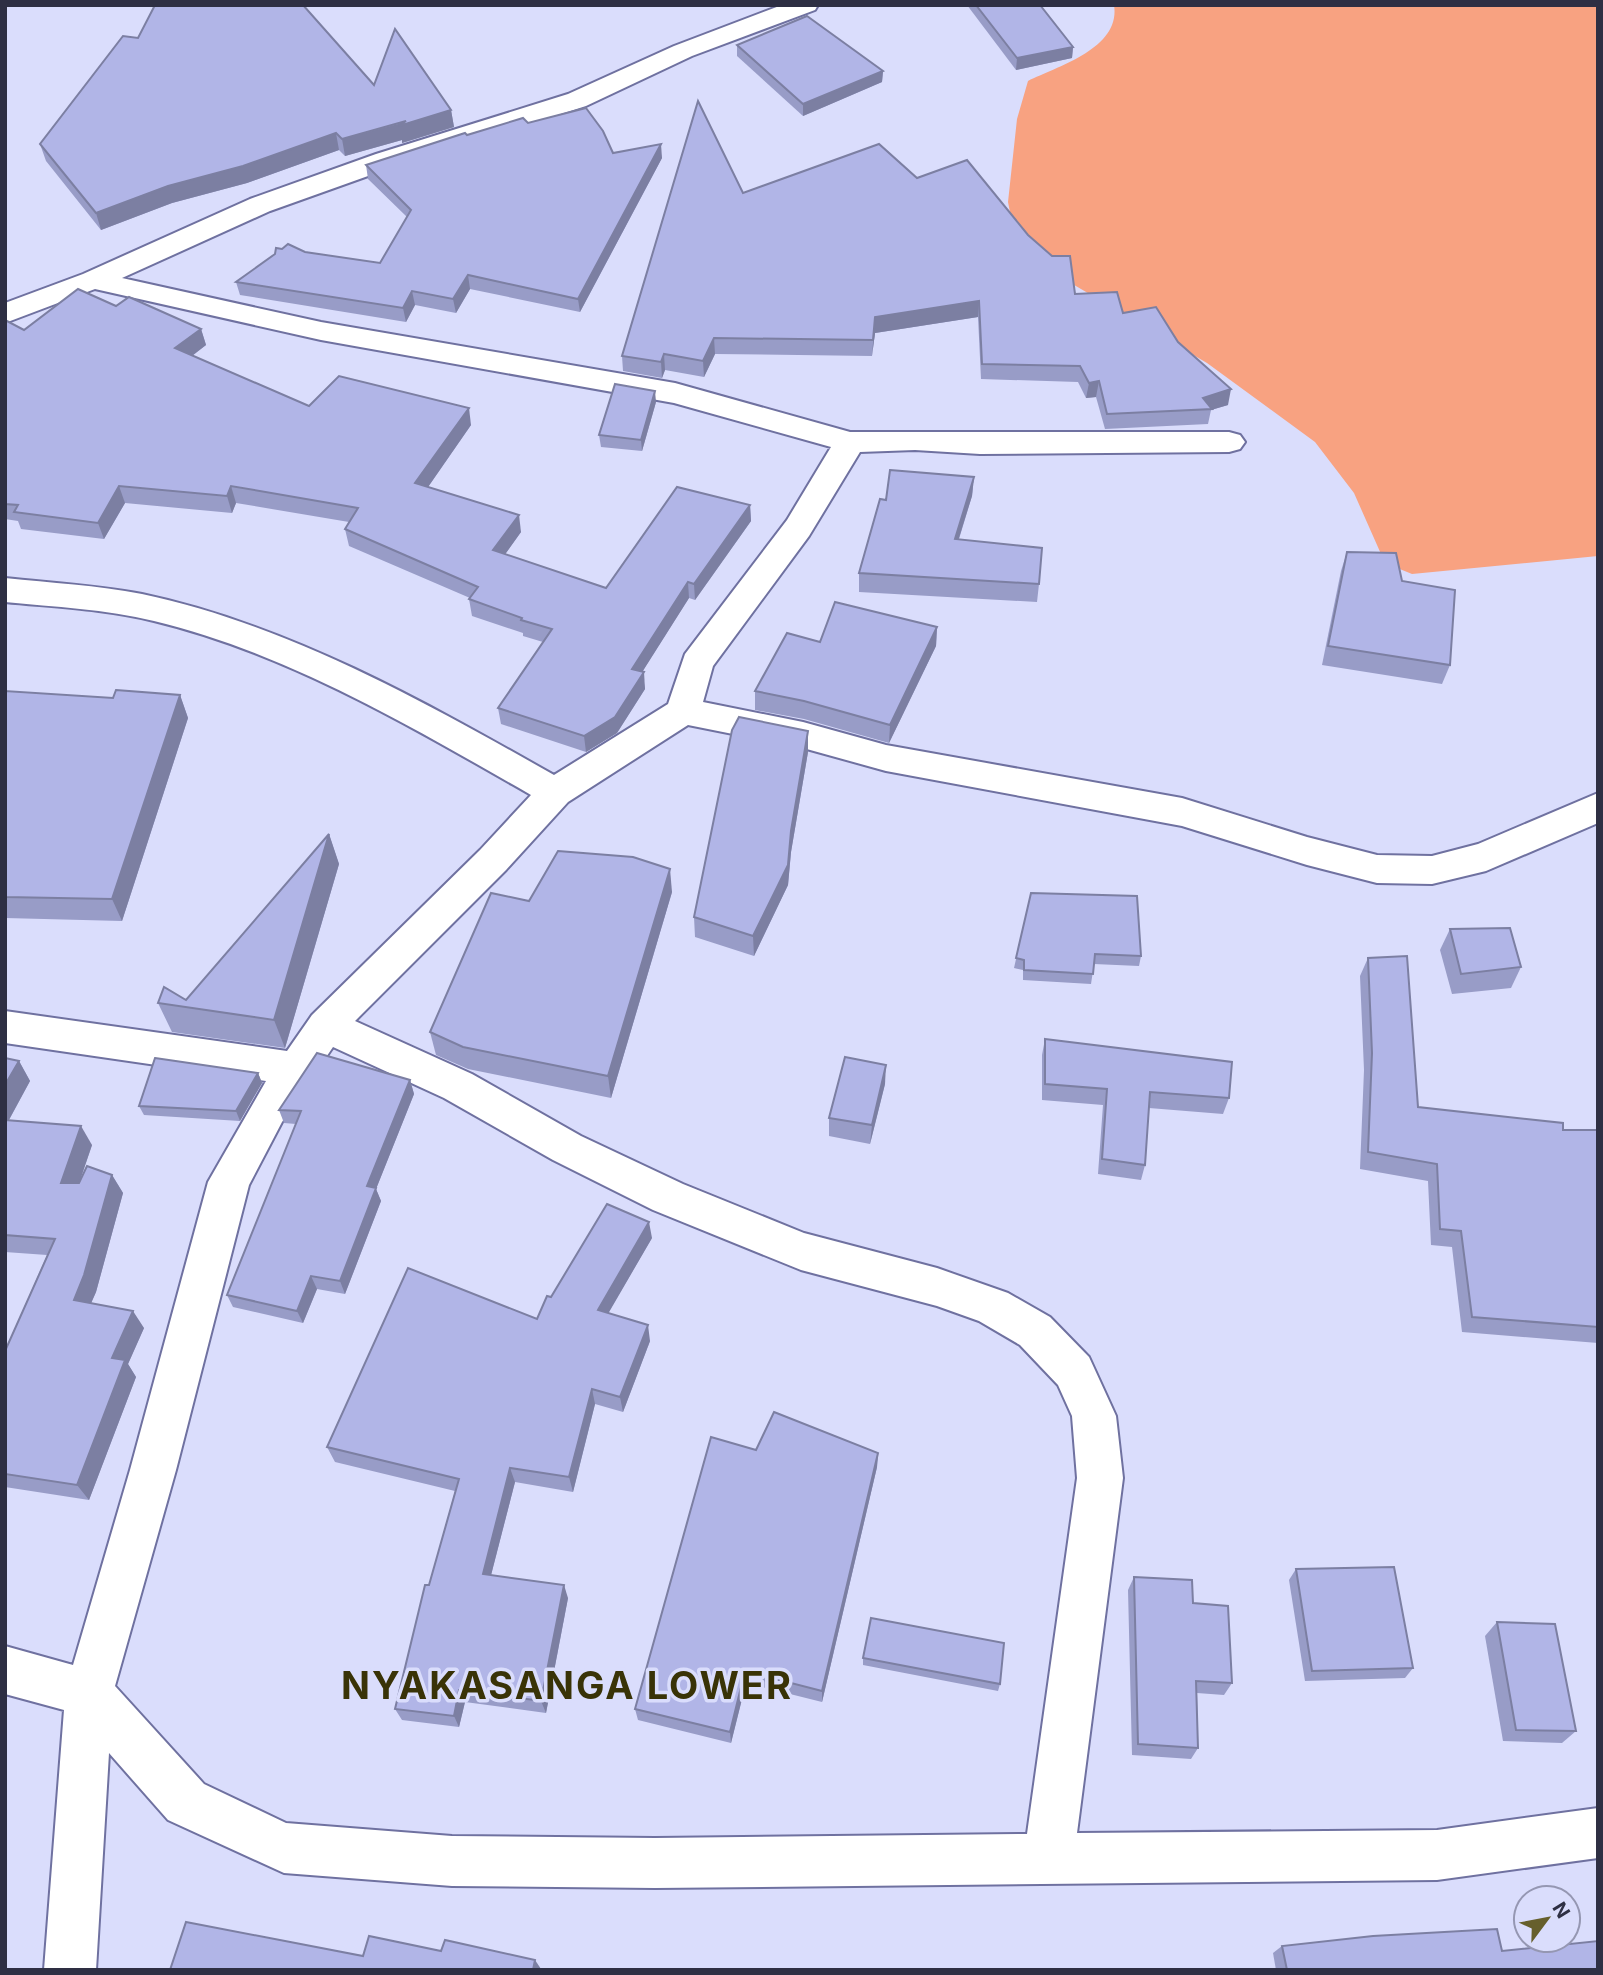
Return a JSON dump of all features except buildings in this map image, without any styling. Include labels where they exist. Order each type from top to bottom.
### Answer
[{"type":"street","points":[[5,314],[93,280],[260,205],[386,160],[578,100],[683,51],[787,8]]},
{"type":"street","points":[[93,280],[321,331],[675,393],[850,442],[1230,442]]},
{"type":"street","points":[[70,1970],[89,1693],[153,1470],[229,1182],[268,1110],[326,1027],[409,941],[493,860],[555,792],[683,711],[697,663],[798,528],[850,442]]},
{"type":"street","points":[[5,590],[155,610],[263,644],[395,705],[483,750],[555,792]]},
{"type":"street","points":[[683,711],[803,735],[886,758],[1182,812],[1307,851],[1377,869],[1432,870],[1486,857],[1598,807]]},
{"type":"street","points":[[5,1027],[297,1069]]},
{"type":"street","points":[[326,1027],[458,1086],[567,1148],[668,1197],[801,1251],[937,1287],[993,1307],[1035,1331],[1074,1371],[1094,1416],[1100,1478],[1048,1860]]},
{"type":"street","points":[[5,1670],[89,1693],[186,1802],[284,1848],[452,1861],[655,1863],[1048,1860],[1437,1855],[1598,1833]]},
{"type":"shaded area","points":[[1114,5],[1598,5],[1598,556],[1412,574],[1385,563],[1354,493],[1315,442],[1207,363],[1018,252],[1008,202],[1017,119],[1028,81],[1071,62],[1098,44],[1108,33],[1114,20]]},
{"type":"district","name":"NYAKASANGA LOWER","points":[[567,1686]]}]
